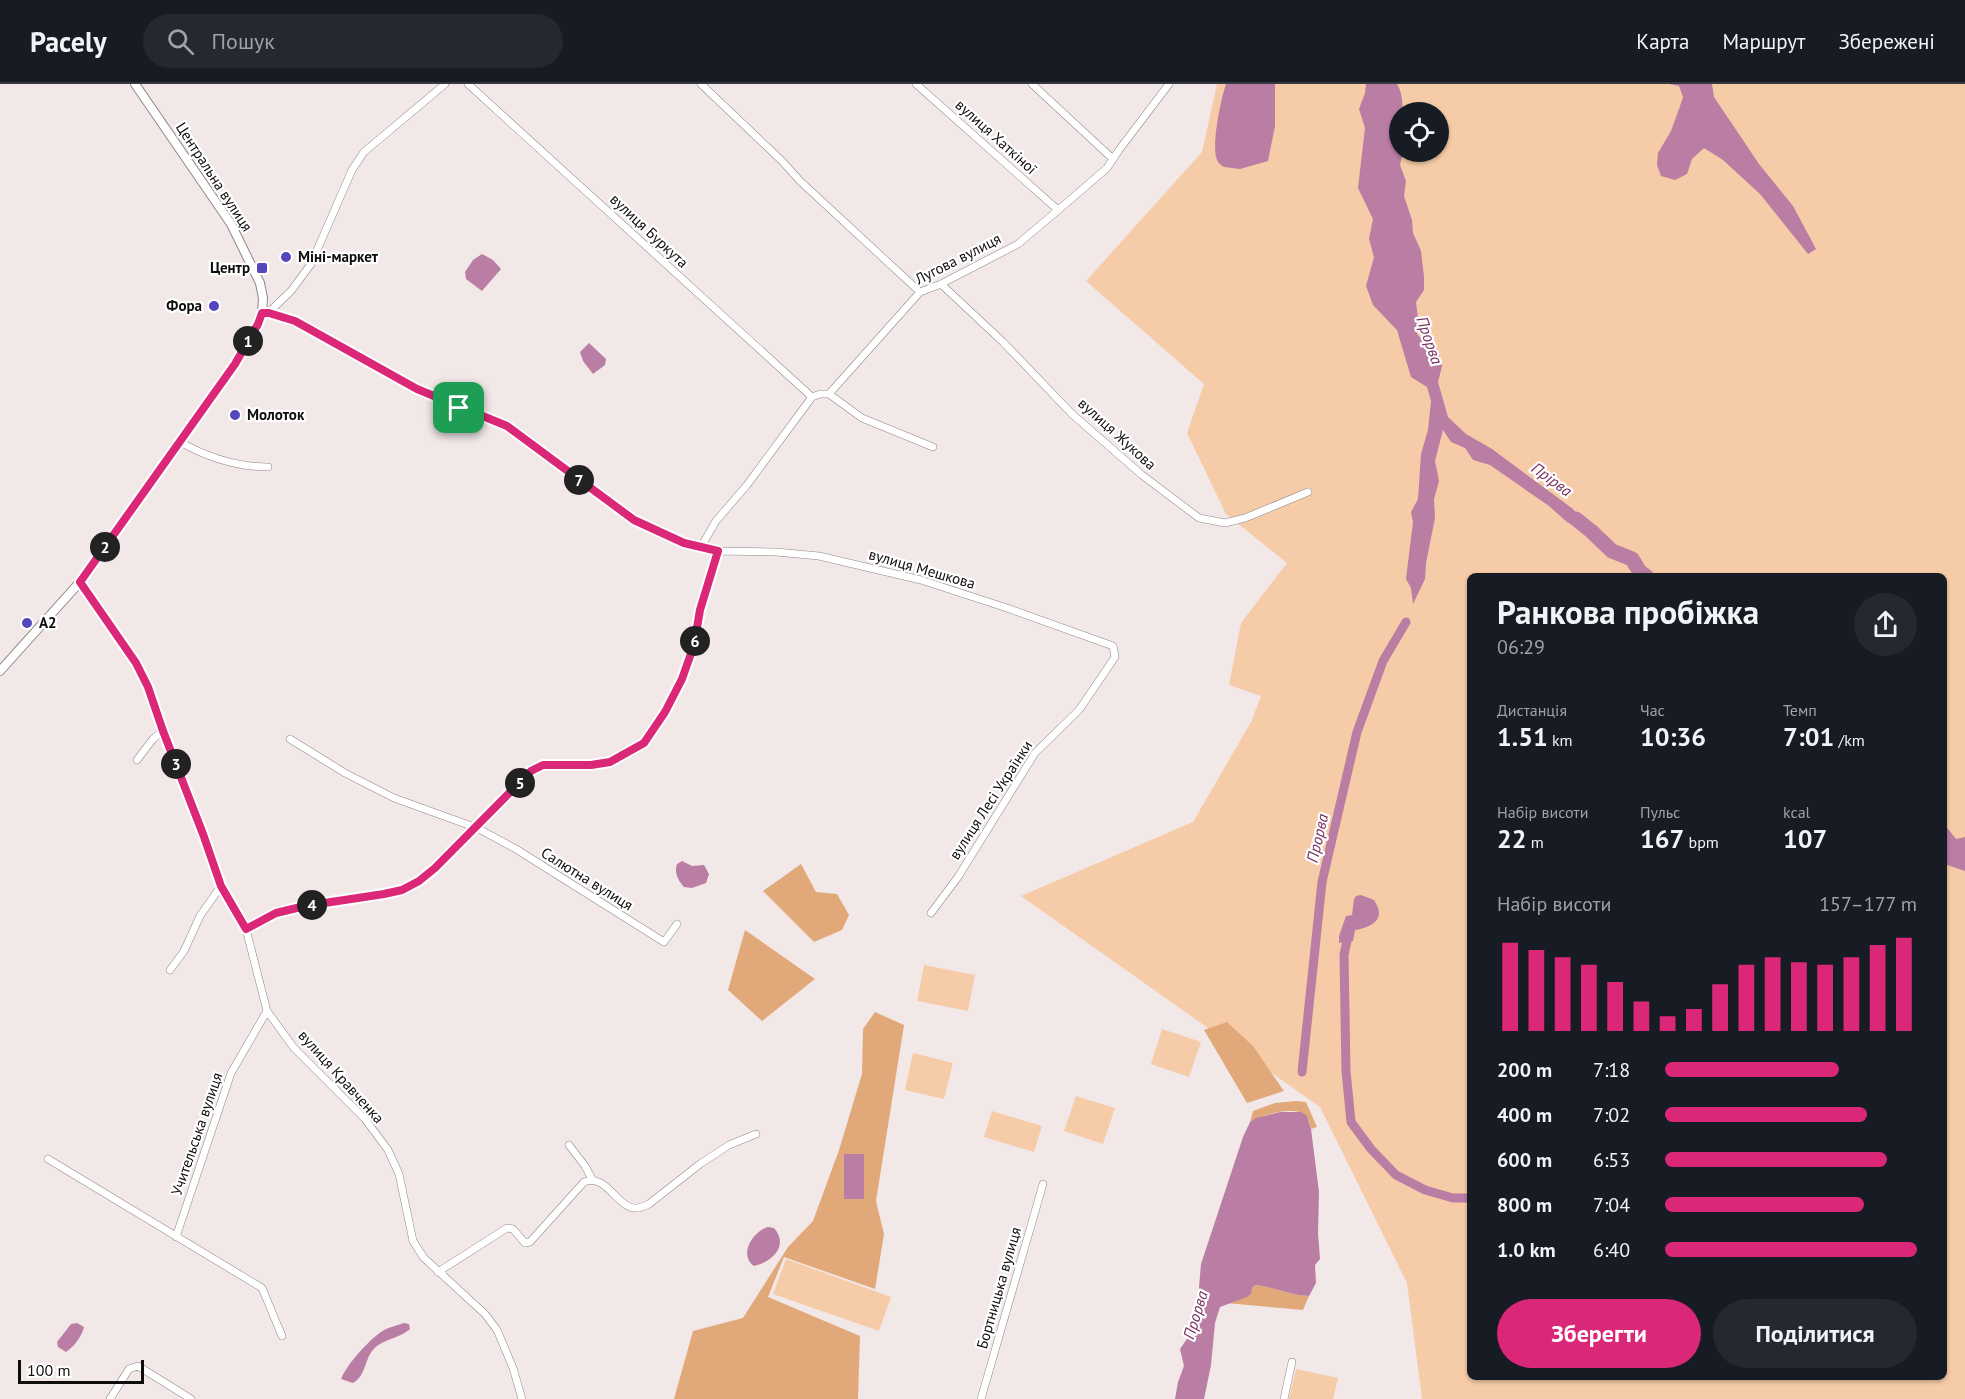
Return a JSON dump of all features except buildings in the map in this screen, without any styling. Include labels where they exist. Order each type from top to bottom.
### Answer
[{"type":"street","name":"Центральна вулиця","points":[[0,671],[80,582],[235,364],[266,313],[260,283],[231,224],[135,84]]},
{"type":"street","points":[[266,313],[291,291],[311,264],[352,170],[364,152],[445,84]]},
{"type":"street","name":"вулиця Буркута","points":[[468,84],[812,398]]},
{"type":"street","points":[[701,84],[800,181],[920,292]]},
{"type":"street","name":"вулиця Хаткіної","points":[[916,84],[1058,210]]},
{"type":"street","points":[[1032,84],[1113,159]]},
{"type":"street","name":"Лугова вулиця","points":[[829,394],[920,292],[941,284],[1018,244],[1107,168],[1169,84]]},
{"type":"street","name":"вулиця Жукова","points":[[941,284],[1003,342],[1072,414],[1142,475],[1199,518],[1225,523],[1265,510],[1308,492]]},
{"type":"street","name":"вулиця Мешкова","points":[[266,313],[295,321],[417,389],[507,426],[634,520],[684,543],[718,551],[776,552],[819,556],[842,561],[921,580],[1113,646]]},
{"type":"street","points":[[701,547],[716,521],[747,485],[812,398],[820,394],[829,394],[862,418],[933,447]]},
{"type":"street","points":[[180,442],[225,461],[247,466],[268,467]]},
{"type":"street","points":[[246,929],[276,913],[402,890],[419,881],[435,868],[531,771],[543,765],[591,765],[610,762],[644,743],[665,712],[682,679],[694,645],[700,610],[718,551]]},
{"type":"street","name":"вулиця Кравченка","points":[[80,582],[136,663],[148,687],[221,886],[246,929],[267,1011],[294,1048],[365,1119],[387,1150],[399,1174],[413,1241],[424,1258],[485,1314],[497,1330],[505,1346],[522,1399]]},
{"type":"street","name":"вулиця Лесі Українки","points":[[931,913],[958,877],[1035,753],[1079,710],[1115,657],[1113,646]]},
{"type":"street","points":[[137,760],[153,739],[163,731]]},
{"type":"street","name":"Салютна вулиця","points":[[290,739],[345,773],[394,798],[477,828],[516,849],[664,942],[677,924]]},
{"type":"street","points":[[170,970],[184,951],[200,916],[221,886]]},
{"type":"street","name":"Учительська вулиця","points":[[176,1237],[231,1073],[267,1011]]},
{"type":"street","points":[[438,1272],[507,1228],[513,1228],[525,1243],[530,1242],[584,1182],[592,1179],[599,1181],[630,1207],[640,1208],[649,1204],[700,1164],[729,1145],[756,1134]]},
{"type":"street","points":[[569,1145],[592,1179]]},
{"type":"street","points":[[48,1159],[262,1288],[282,1336]]},
{"type":"street","name":"Бортницька вулиця","points":[[981,1399],[1043,1184]]},
{"type":"street","points":[[1284,1399],[1292,1362]]},
{"type":"street","points":[[110,1399],[129,1369],[138,1366],[191,1399]]},
{"type":"shaded area","points":[[1217,84],[1965,84],[1965,1399],[1422,1399],[1407,1283],[1320,1107],[1021,896],[1193,822],[1251,722],[1261,696],[1229,685],[1241,623],[1287,563],[1226,514],[1187,433],[1204,384],[1086,281],[1202,152]]},
{"type":"shaded area","points":[[801,864],[816,892],[837,894],[849,915],[842,930],[814,942],[763,891]]},
{"type":"shaded area","points":[[745,930],[815,979],[762,1021],[728,990]]},
{"type":"shaded area","points":[[924,965],[975,975],[968,1011],[917,1001]]},
{"type":"shaded area","points":[[875,1012],[904,1025],[876,1201],[884,1234],[875,1289],[784,1257],[768,1297],[860,1336],[858,1399],[674,1399],[693,1331],[743,1318],[788,1247],[813,1221],[839,1150],[862,1074],[863,1029]]},
{"type":"shaded area","points":[[1227,1022],[1253,1046],[1284,1091],[1247,1103],[1204,1030]]},
{"type":"shaded area","points":[[1162,1029],[1201,1042],[1189,1077],[1151,1064]]},
{"type":"shaded area","points":[[913,1053],[953,1063],[944,1099],[905,1090]]},
{"type":"shaded area","points":[[1076,1096],[1115,1108],[1103,1144],[1064,1131]]},
{"type":"shaded area","points":[[1306,1102],[1317,1127],[1311,1129],[1306,1116],[1294,1111],[1270,1114],[1250,1122],[1253,1111],[1275,1103]]},
{"type":"shaded area","points":[[992,1111],[1042,1126],[1034,1152],[984,1137]]},
{"type":"shaded area","points":[[786,1259],[891,1297],[879,1331],[773,1294]]},
{"type":"shaded area","points":[[1255,1285],[1309,1296],[1303,1310],[1226,1303],[1250,1295]]},
{"type":"shaded area","points":[[1296,1369],[1338,1378],[1333,1399],[1289,1399]]},
{"type":"water","points":[[1226,84],[1275,84],[1275,126],[1268,161],[1240,169],[1224,167],[1217,161],[1216,133]]},
{"type":"water","points":[[1366,84],[1397,84],[1401,94],[1402,102],[1389,102],[1389,162],[1401,162],[1406,181],[1404,196],[1412,220],[1413,233],[1421,251],[1424,277],[1424,290],[1416,302],[1419,327],[1417,334],[1439,354],[1442,366],[1438,382],[1448,417],[1466,434],[1492,449],[1573,509],[1591,531],[1567,522],[1549,506],[1490,465],[1473,460],[1465,448],[1451,442],[1443,430],[1435,461],[1439,481],[1434,499],[1435,518],[1425,579],[1413,604],[1411,588],[1406,579],[1413,522],[1411,512],[1418,499],[1421,454],[1428,430],[1431,401],[1427,387],[1411,377],[1397,330],[1373,305],[1366,286],[1374,257],[1369,239],[1373,219],[1358,188],[1365,128],[1359,109]]},
{"type":"water","points":[[1669,84],[1712,84],[1714,97],[1759,164],[1793,206],[1816,249],[1808,254],[1760,194],[1723,160],[1704,148],[1692,159],[1687,174],[1675,180],[1661,176],[1657,165],[1658,153],[1671,131],[1683,97],[1679,86]]},
{"type":"water","points":[[482,254],[493,260],[501,269],[482,291],[466,279],[465,272],[473,260]]},
{"type":"water","points":[[589,343],[606,359],[605,365],[593,374],[583,361],[580,352]]},
{"type":"water","points":[[1947,828],[1956,839],[1965,837],[1965,871],[1947,865]]},
{"type":"water","points":[[682,861],[692,866],[704,865],[709,874],[706,883],[692,888],[684,887],[676,873],[677,864]]},
{"type":"water","points":[[1361,895],[1374,900],[1378,907],[1378,917],[1367,927],[1355,930],[1353,941],[1339,943],[1346,916],[1352,915],[1354,899]]},
{"type":"water","points":[[1280,1112],[1301,1112],[1307,1116],[1311,1129],[1319,1192],[1320,1259],[1315,1265],[1316,1283],[1309,1296],[1255,1285],[1247,1297],[1220,1307],[1215,1323],[1211,1365],[1204,1399],[1175,1399],[1184,1366],[1180,1349],[1193,1330],[1194,1316],[1202,1303],[1199,1287],[1201,1264],[1243,1137],[1250,1122],[1256,1118]]},
{"type":"water","points":[[844,1154],[864,1154],[864,1199],[844,1199]]},
{"type":"water","points":[[768,1227],[774,1228],[778,1234],[780,1241],[777,1252],[767,1261],[754,1266],[747,1256],[749,1244],[757,1233]]},
{"type":"water","points":[[77,1323],[84,1327],[80,1338],[66,1352],[58,1347],[57,1342],[71,1324]]},
{"type":"water","points":[[404,1323],[409,1324],[410,1329],[376,1347],[357,1380],[353,1383],[341,1379],[354,1359],[373,1338],[386,1329]]},
{"type":"waterway","name":"Прірва","points":[[1576,519],[1612,551],[1632,559],[1642,573]]},
{"type":"waterway","name":"Прорва","points":[[1302,1072],[1322,882],[1357,732],[1383,661],[1406,622]]},
{"type":"waterway","points":[[1349,931],[1344,955],[1346,1071],[1351,1122],[1371,1149],[1396,1175],[1425,1190],[1453,1198],[1467,1198]]},
{"type":"place","name":"Міні-маркет","points":[[286,257]]},
{"type":"place","name":"Центр","points":[[262,268]]},
{"type":"place","name":"Фора","points":[[214,306]]},
{"type":"place","name":"Молоток","points":[[235,415]]},
{"type":"place","name":"А2","points":[[27,623]]},
{"type":"route","points":[[262,313],[283,316],[295,321],[417,389],[459,408],[507,426],[634,520],[684,543],[718,551],[700,610],[694,645],[682,679],[665,712],[644,743],[610,762],[591,765],[543,765],[531,771],[477,828],[419,881],[402,890],[276,913],[246,929],[221,886],[148,687],[136,663],[80,582],[235,364],[262,313]]}]
